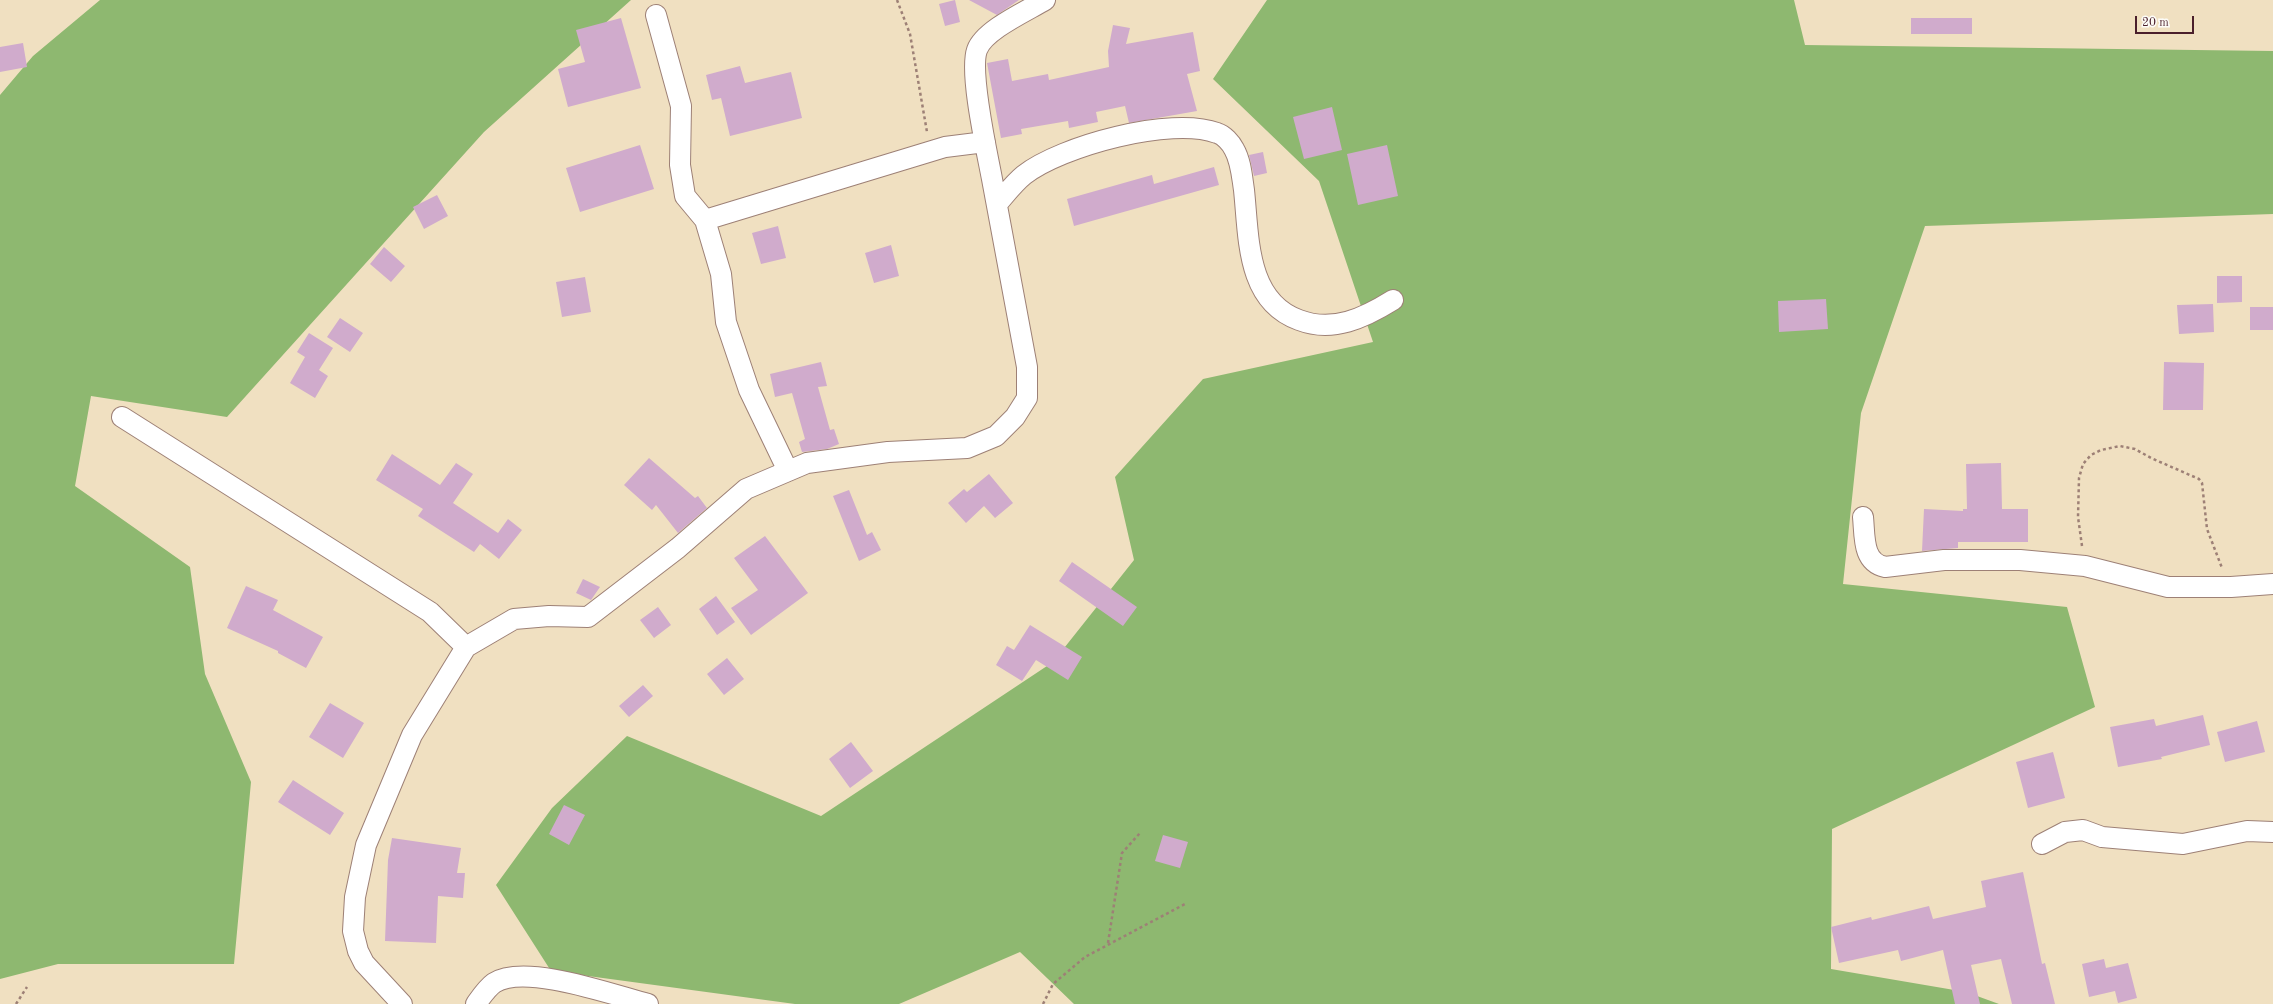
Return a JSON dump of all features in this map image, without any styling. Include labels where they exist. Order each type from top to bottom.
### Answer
[{"type":"street","points":[[402,1004],[364,963],[358,951],[353,931],[355,897],[366,845],[412,735],[466,647],[514,619],[549,616],[588,616],[678,548],[746,489],[807,463],[888,452],[967,448],[996,436],[1015,417],[1027,398],[1027,367],[985,142],[977,78],[977,50],[982,41],[997,28],[1045,0]]},
{"type":"street","points":[[656,15],[681,106],[680,165],[685,196],[705,220],[721,274],[726,322],[749,390],[788,471]]},
{"type":"street","points":[[997,204],[1024,175],[1067,152],[1109,138],[1178,128],[1218,133],[1226,138],[1238,158],[1254,268],[1260,288],[1270,301],[1296,319],[1324,326],[1354,320],[1392,300]]},
{"type":"street","points":[[705,220],[930,152],[945,148],[985,142]]},
{"type":"street","points":[[122,417],[430,612],[466,647]]},
{"type":"street","points":[[1863,517],[1865,543],[1869,556],[1876,565],[1885,568],[1944,560],[2020,560],[2085,566],[2168,587],[2231,587],[2273,584]]},
{"type":"street","points":[[2042,844],[2065,832],[2083,830],[2102,837],[2183,844],[2247,831],[2273,832]]},
{"type":"street","points":[[476,1004],[493,984],[506,978],[546,977],[648,1004]]},
{"type":"path","points":[[898,0],[910,34],[930,152]]},
{"type":"path","points":[[2085,566],[2078,517],[2079,478],[2083,464],[2091,455],[2102,450],[2120,446],[2135,449],[2151,458],[2199,479],[2202,483],[2207,529],[2231,587]]},
{"type":"path","points":[[1108,944],[1122,853],[1140,833]]},
{"type":"path","points":[[1043,1004],[1053,984],[1085,957],[1185,904]]},
{"type":"path","points":[[16,1004],[27,987]]},
{"type":"green space","points":[[100,0],[631,0],[484,132],[227,417],[91,396],[75,486],[190,567],[205,674],[251,782],[234,964],[58,964],[0,979],[0,95],[33,56]]},
{"type":"green space","points":[[1267,0],[1794,0],[1805,45],[2273,51],[2273,214],[1925,226],[1861,413],[1843,584],[2067,607],[2095,707],[1832,829],[1831,969],[1966,992],[1999,1004],[1074,1004],[1020,952],[899,1004],[795,1004],[551,971],[496,885],[552,808],[627,736],[821,816],[1053,662],[1134,560],[1115,477],[1203,379],[1373,342],[1319,181],[1213,79]]},
{"type":"building","points":[[955,0],[960,22],[945,26],[939,4]]},
{"type":"building","points":[[969,0],[1019,0],[997,15]]},
{"type":"building","points":[[621,18],[641,88],[568,107],[558,69],[585,62],[576,30]]},
{"type":"building","points":[[1911,18],[1972,18],[1972,34],[1911,34]]},
{"type":"building","points":[[1113,25],[1130,28],[1126,44],[1193,32],[1200,71],[1187,74],[1197,111],[1129,123],[1125,106],[1096,112],[1098,122],[1069,128],[1068,121],[1021,129],[1022,134],[1001,138],[987,63],[1008,59],[1012,81],[1048,74],[1049,80],[1109,67],[1108,51]]},
{"type":"building","points":[[23,43],[27,67],[0,72],[0,47]]},
{"type":"building","points":[[740,66],[745,83],[791,72],[802,118],[730,136],[721,98],[712,100],[706,75]]},
{"type":"building","points":[[1332,107],[1342,150],[1304,159],[1293,117]]},
{"type":"building","points":[[640,145],[654,189],[580,212],[566,168]]},
{"type":"building","points":[[1387,145],[1398,196],[1358,205],[1347,154]]},
{"type":"building","points":[[1263,152],[1267,173],[1254,176],[1249,155]]},
{"type":"building","points":[[1214,167],[1219,185],[1074,226],[1067,199],[1152,175],[1154,184]]},
{"type":"building","points":[[437,195],[448,216],[424,229],[413,207]]},
{"type":"building","points":[[778,226],[786,258],[761,264],[752,233]]},
{"type":"building","points":[[891,245],[899,276],[874,283],[865,253]]},
{"type":"building","points":[[384,247],[405,266],[391,282],[370,264]]},
{"type":"building","points":[[2217,276],[2242,276],[2242,302],[2217,303]]},
{"type":"building","points":[[585,277],[591,312],[562,317],[556,282]]},
{"type":"building","points":[[1826,299],[1828,329],[1779,332],[1778,301]]},
{"type":"building","points":[[2213,304],[2214,332],[2179,334],[2177,305]]},
{"type":"building","points":[[2250,307],[2273,307],[2273,330],[2250,330]]},
{"type":"building","points":[[340,318],[363,333],[350,352],[327,337]]},
{"type":"building","points":[[309,333],[333,348],[319,370],[328,376],[315,398],[290,383],[305,357],[297,352]]},
{"type":"building","points":[[821,362],[827,386],[818,387],[830,430],[834,429],[839,444],[827,449],[802,452],[799,442],[805,439],[792,393],[775,397],[770,374]]},
{"type":"building","points":[[2164,362],[2204,363],[2203,410],[2163,410]]},
{"type":"building","points":[[392,454],[440,485],[456,463],[473,474],[453,503],[498,533],[508,519],[522,530],[499,559],[480,544],[474,552],[418,516],[423,509],[376,480]]},
{"type":"building","points":[[649,458],[695,498],[698,496],[707,508],[678,533],[656,505],[652,510],[624,485]]},
{"type":"building","points":[[2001,463],[2002,509],[2028,509],[2028,542],[1958,542],[1958,548],[1922,551],[1924,509],[1963,511],[1963,509],[1967,509],[1966,464]]},
{"type":"building","points":[[989,474],[1013,503],[995,518],[984,506],[966,523],[948,503],[964,489],[967,492]]},
{"type":"building","points":[[849,490],[867,535],[872,532],[881,550],[859,561],[833,496]]},
{"type":"building","points":[[765,536],[808,593],[751,635],[731,608],[758,590],[734,558]]},
{"type":"building","points":[[1072,562],[1137,607],[1123,626],[1059,581]]},
{"type":"building","points":[[583,579],[600,587],[591,600],[576,593]]},
{"type":"building","points":[[246,586],[278,600],[273,610],[323,637],[306,668],[278,653],[278,651],[227,628]]},
{"type":"building","points":[[716,596],[735,622],[717,635],[699,609]]},
{"type":"building","points":[[658,607],[671,625],[654,638],[640,620]]},
{"type":"building","points":[[1030,625],[1082,657],[1068,680],[1036,660],[1022,681],[996,665],[1007,646],[1014,650]]},
{"type":"building","points":[[727,658],[744,679],[724,695],[707,674]]},
{"type":"building","points":[[643,685],[653,696],[629,717],[619,706]]},
{"type":"building","points":[[330,703],[364,723],[343,758],[309,737]]},
{"type":"building","points":[[2203,715],[2210,745],[2161,757],[2162,759],[2118,767],[2110,727],[2154,719],[2156,726]]},
{"type":"building","points":[[2257,721],[2265,752],[2225,762],[2217,732]]},
{"type":"building","points":[[851,742],[873,771],[850,788],[829,759]]},
{"type":"building","points":[[2053,752],[2065,798],[2028,808],[2016,762]]},
{"type":"building","points":[[293,780],[344,813],[330,835],[278,802]]},
{"type":"building","points":[[564,805],[585,815],[569,845],[549,834]]},
{"type":"building","points":[[1163,835],[1188,842],[1180,868],[1155,861]]},
{"type":"building","points":[[392,838],[461,848],[457,873],[465,873],[463,898],[438,896],[436,943],[385,941],[388,860]]},
{"type":"building","points":[[2023,872],[2042,964],[2045,963],[2055,1004],[2012,1004],[2001,959],[1971,965],[1980,1004],[1955,1004],[1943,950],[1901,961],[1898,950],[1839,963],[1831,927],[1871,917],[1872,920],[1929,906],[1933,919],[1986,907],[1981,881]]},
{"type":"building","points":[[2104,959],[2106,968],[2128,963],[2137,998],[2118,1003],[2115,991],[2089,997],[2082,964]]}]
